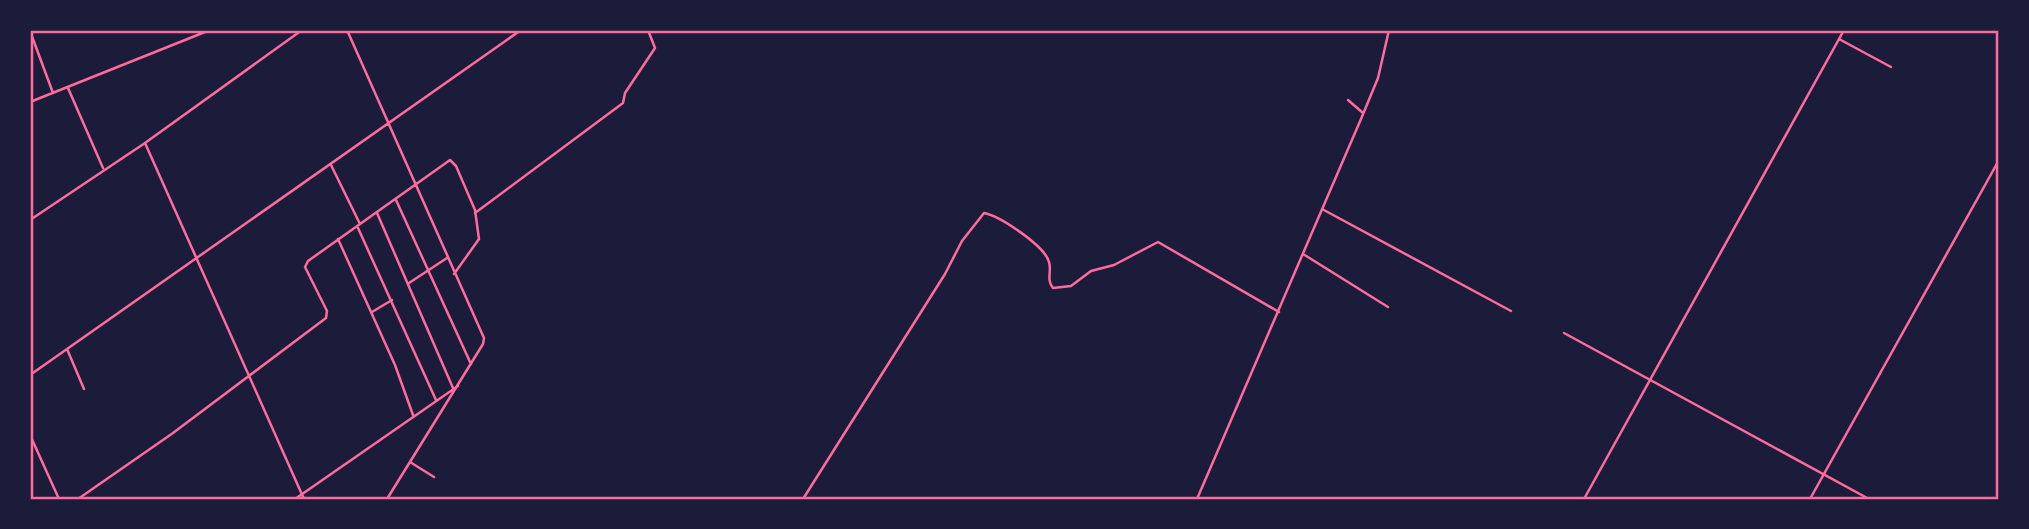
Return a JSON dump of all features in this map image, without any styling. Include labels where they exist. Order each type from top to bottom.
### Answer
[{"type":"street","points":[[30,102],[210,30]]},
{"type":"street","points":[[30,220],[103,168],[145,143],[302,30]]},
{"type":"street","points":[[347,30],[453,274],[483,334],[483,344],[387,499]]},
{"type":"street","points":[[30,375],[521,30]]},
{"type":"street","points":[[475,212],[623,103],[625,93],[655,48],[648,30]]},
{"type":"street","points":[[1197,499],[1378,78],[1389,30]]},
{"type":"street","points":[[1584,499],[1844,30]]},
{"type":"street","points":[[30,31],[53,93]]},
{"type":"street","points":[[1839,39],[1891,66]]},
{"type":"street","points":[[67,88],[103,168]]},
{"type":"street","points":[[1348,100],[1363,113]]},
{"type":"street","points":[[145,143],[304,499]]},
{"type":"street","points":[[78,499],[326,318],[327,311],[305,265],[452,160],[475,212],[479,239],[453,274]]},
{"type":"street","points":[[1810,499],[1999,160]]},
{"type":"street","points":[[331,165],[436,400]]},
{"type":"street","points":[[396,200],[471,364]]},
{"type":"street","points":[[1322,209],[1511,311]]},
{"type":"street","points":[[377,213],[456,387]]},
{"type":"street","points":[[803,499],[945,274],[962,241],[984,213],[1042,248],[1050,264],[1049,280],[1053,288],[1071,286],[1091,271],[1114,265],[1158,242],[1279,312]]},
{"type":"street","points":[[338,239],[372,312],[414,415]]},
{"type":"street","points":[[1303,254],[1388,307]]},
{"type":"street","points":[[408,283],[447,258]]},
{"type":"street","points":[[372,312],[392,300]]},
{"type":"street","points":[[1564,333],[1869,499]]},
{"type":"street","points":[[67,349],[84,389]]},
{"type":"street","points":[[295,499],[456,387]]},
{"type":"street","points":[[30,435],[59,499]]},
{"type":"street","points":[[410,462],[434,477]]}]
